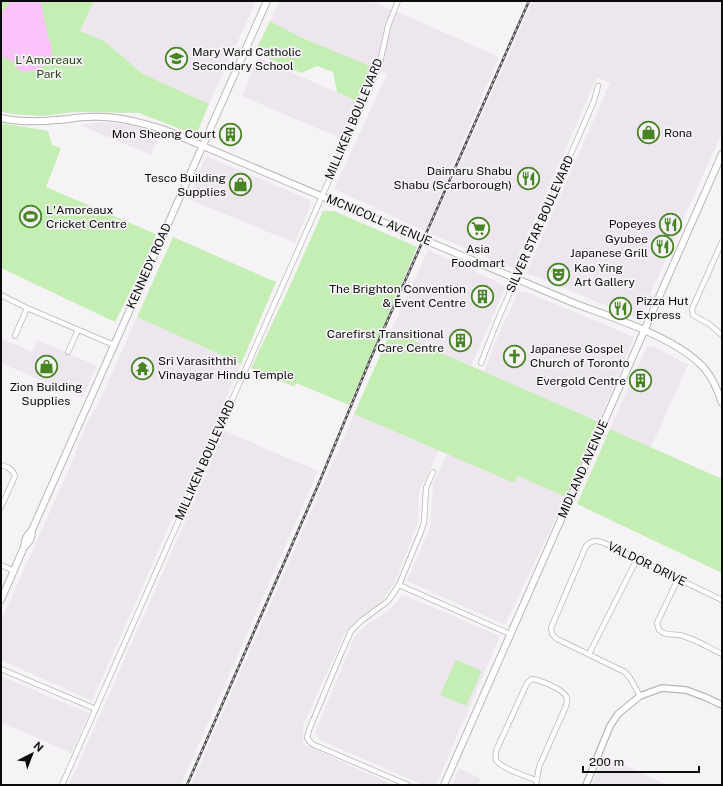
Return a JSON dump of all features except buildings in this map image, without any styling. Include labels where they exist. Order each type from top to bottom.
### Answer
[{"type":"main road","name":"KENNEDY ROAD","points":[[1,600],[24,547],[27,535],[32,530],[266,1]]},
{"type":"main road","name":"MCNICOLL AVENUE","points":[[1,118],[35,121],[86,116],[113,117],[134,120],[165,130],[572,302],[644,330],[684,351],[705,368],[717,387],[722,403]]},
{"type":"main road","name":"MIDLAND AVENUE","points":[[444,785],[722,154]]},
{"type":"street","name":"MILLIKEN BOULEVARD","points":[[62,785],[379,67],[388,26],[398,1]]},
{"type":"street","name":"SILVER STAR BOULEVARD","points":[[481,363],[497,322],[594,101],[598,86]]},
{"type":"street","points":[[722,242],[692,309],[693,315],[709,324],[722,334]]},
{"type":"street","points":[[1,295],[27,308],[114,345]]},
{"type":"street","points":[[15,336],[27,308]]},
{"type":"street","points":[[68,352],[78,330]]},
{"type":"street","points":[[1,464],[13,471],[15,476],[1,507]]},
{"type":"street","points":[[408,785],[312,744],[308,738],[309,730],[351,631],[361,620],[388,601],[398,586],[424,523],[426,488],[433,472]]},
{"type":"street","name":"VALDOR DRIVE","points":[[640,696],[625,672],[557,639],[551,631],[585,548],[590,542],[599,541],[722,600]]},
{"type":"street","points":[[589,654],[637,559]]},
{"type":"street","points":[[1,565],[14,571]]},
{"type":"street","points":[[678,579],[657,623],[659,630],[666,634],[683,635],[722,654]]},
{"type":"street","points":[[398,586],[510,634]]},
{"type":"street","points":[[1,669],[96,709]]},
{"type":"street","points":[[532,679],[560,690],[567,698],[566,706],[539,767],[536,782],[503,766],[496,760],[495,756],[527,683],[532,679]]},
{"type":"street","points":[[586,785],[610,726],[618,714],[640,696],[662,688],[686,690],[700,694],[722,705]]},
{"type":"shaded area","points":[[11,1],[41,1],[52,56],[45,65],[32,71],[23,72],[19,70],[13,62],[1,57],[1,14]]},
{"type":"shaded area","name":"Mary Ward Catholic Secondary School","points":[[94,1],[256,1],[209,104],[143,74],[104,41],[80,31]]},
{"type":"shaded area","points":[[280,1],[370,1],[499,57],[425,231],[334,189],[387,74],[298,36],[270,21]]},
{"type":"shaded area","points":[[533,1],[722,1],[722,133],[639,319],[527,273],[610,83],[597,77],[513,268],[429,233]]},
{"type":"shaded area","points":[[258,58],[357,101],[340,138],[242,96]]},
{"type":"shaded area","points":[[100,122],[132,125],[159,135],[151,155],[80,125]]},
{"type":"shaded area","points":[[206,156],[310,200],[311,203],[295,243],[188,199]]},
{"type":"shaded area","points":[[428,250],[506,286],[471,366],[391,331]]},
{"type":"shaded area","points":[[524,291],[634,337],[599,422],[484,372],[497,338],[518,293]]},
{"type":"shaded area","points":[[137,317],[241,364],[183,499],[181,499],[92,701],[1,660],[1,621],[76,453],[87,423],[94,409],[96,409]]},
{"type":"shaded area","points":[[1,338],[32,352],[37,340],[97,366],[82,398],[1,363]]},
{"type":"shaded area","points":[[647,346],[655,347],[688,365],[651,447],[610,429]]},
{"type":"shaded area","points":[[354,414],[439,451],[419,491],[418,523],[394,584],[382,601],[365,614],[345,633],[303,726],[303,744],[393,785],[191,785]]},
{"type":"shaded area","points":[[225,431],[318,471],[181,785],[69,785]]},
{"type":"shaded area","points":[[447,454],[514,483],[517,475],[566,497],[505,625],[407,581],[430,528],[433,484]]},
{"type":"shaded area","points":[[402,594],[500,636],[436,785],[423,785],[320,740],[315,733],[355,636],[366,625],[388,611]]},
{"type":"shaded area","points":[[1,676],[89,713],[71,753],[1,722]]},
{"type":"shaded area","points":[[604,756],[668,785],[592,785]]},
{"type":"shaded area","points":[[459,768],[481,779],[478,785],[452,785]]},
{"type":"green space","name":"L'Amoreaux Park","points":[[1,1],[94,1],[80,31],[104,41],[143,74],[209,104],[196,135],[139,113],[74,112],[43,116],[1,112]]},
{"type":"green space","points":[[270,21],[298,36],[372,67],[357,101],[337,92],[333,72],[317,66],[301,73],[255,52]]},
{"type":"green space","points":[[1,123],[48,131],[52,145],[61,148],[46,187],[156,234],[151,250],[115,322],[1,268]]},
{"type":"green space","points":[[323,211],[334,211],[417,247],[349,405],[296,383],[295,387],[251,368]]},
{"type":"green space","points":[[173,237],[276,282],[241,364],[137,317]]},
{"type":"green space","points":[[391,331],[599,422],[566,497],[518,476],[514,483],[354,414]]},
{"type":"green space","points":[[610,429],[722,479],[722,573],[577,504]]},
{"type":"green space","points":[[456,660],[482,671],[466,706],[440,695]]},
{"type":"railway","points":[[187,785],[319,483],[370,360],[529,1]]},
{"type":"place","name":"Mary Ward Catholic Secondary School","points":[[177,59]]},
{"type":"place","name":"Rona","points":[[648,133]]},
{"type":"place","name":"Mon Sheong Court","points":[[231,134]]},
{"type":"place","name":"Daimaru Shabu Shabu (Scarborough)","points":[[528,178]]},
{"type":"place","name":"Tesco Building Supplies","points":[[241,185]]},
{"type":"place","name":"L'Amoreaux Cricket Centre","points":[[30,217]]},
{"type":"place","name":"Popeyes","points":[[671,224]]},
{"type":"place","name":"Asia Foodmart","points":[[478,228]]},
{"type":"place","name":"Gyubee Japanese Grill","points":[[663,246]]},
{"type":"place","name":"Kao Ying Art Gallery","points":[[559,275]]},
{"type":"place","name":"The Brighton Convention & Event Centre","points":[[482,296]]},
{"type":"place","name":"Pizza Hut Express","points":[[620,308]]},
{"type":"place","name":"Carefirst Transitional Care Centre","points":[[460,341]]},
{"type":"place","name":"Japanese Gospel Church of Toronto","points":[[514,356]]},
{"type":"place","name":"Zion Building Supplies","points":[[46,366]]},
{"type":"place","name":"Sri Varasiththi Vinayagar Hindu Temple","points":[[143,368]]},
{"type":"place","name":"Evergold Centre","points":[[641,381]]}]
